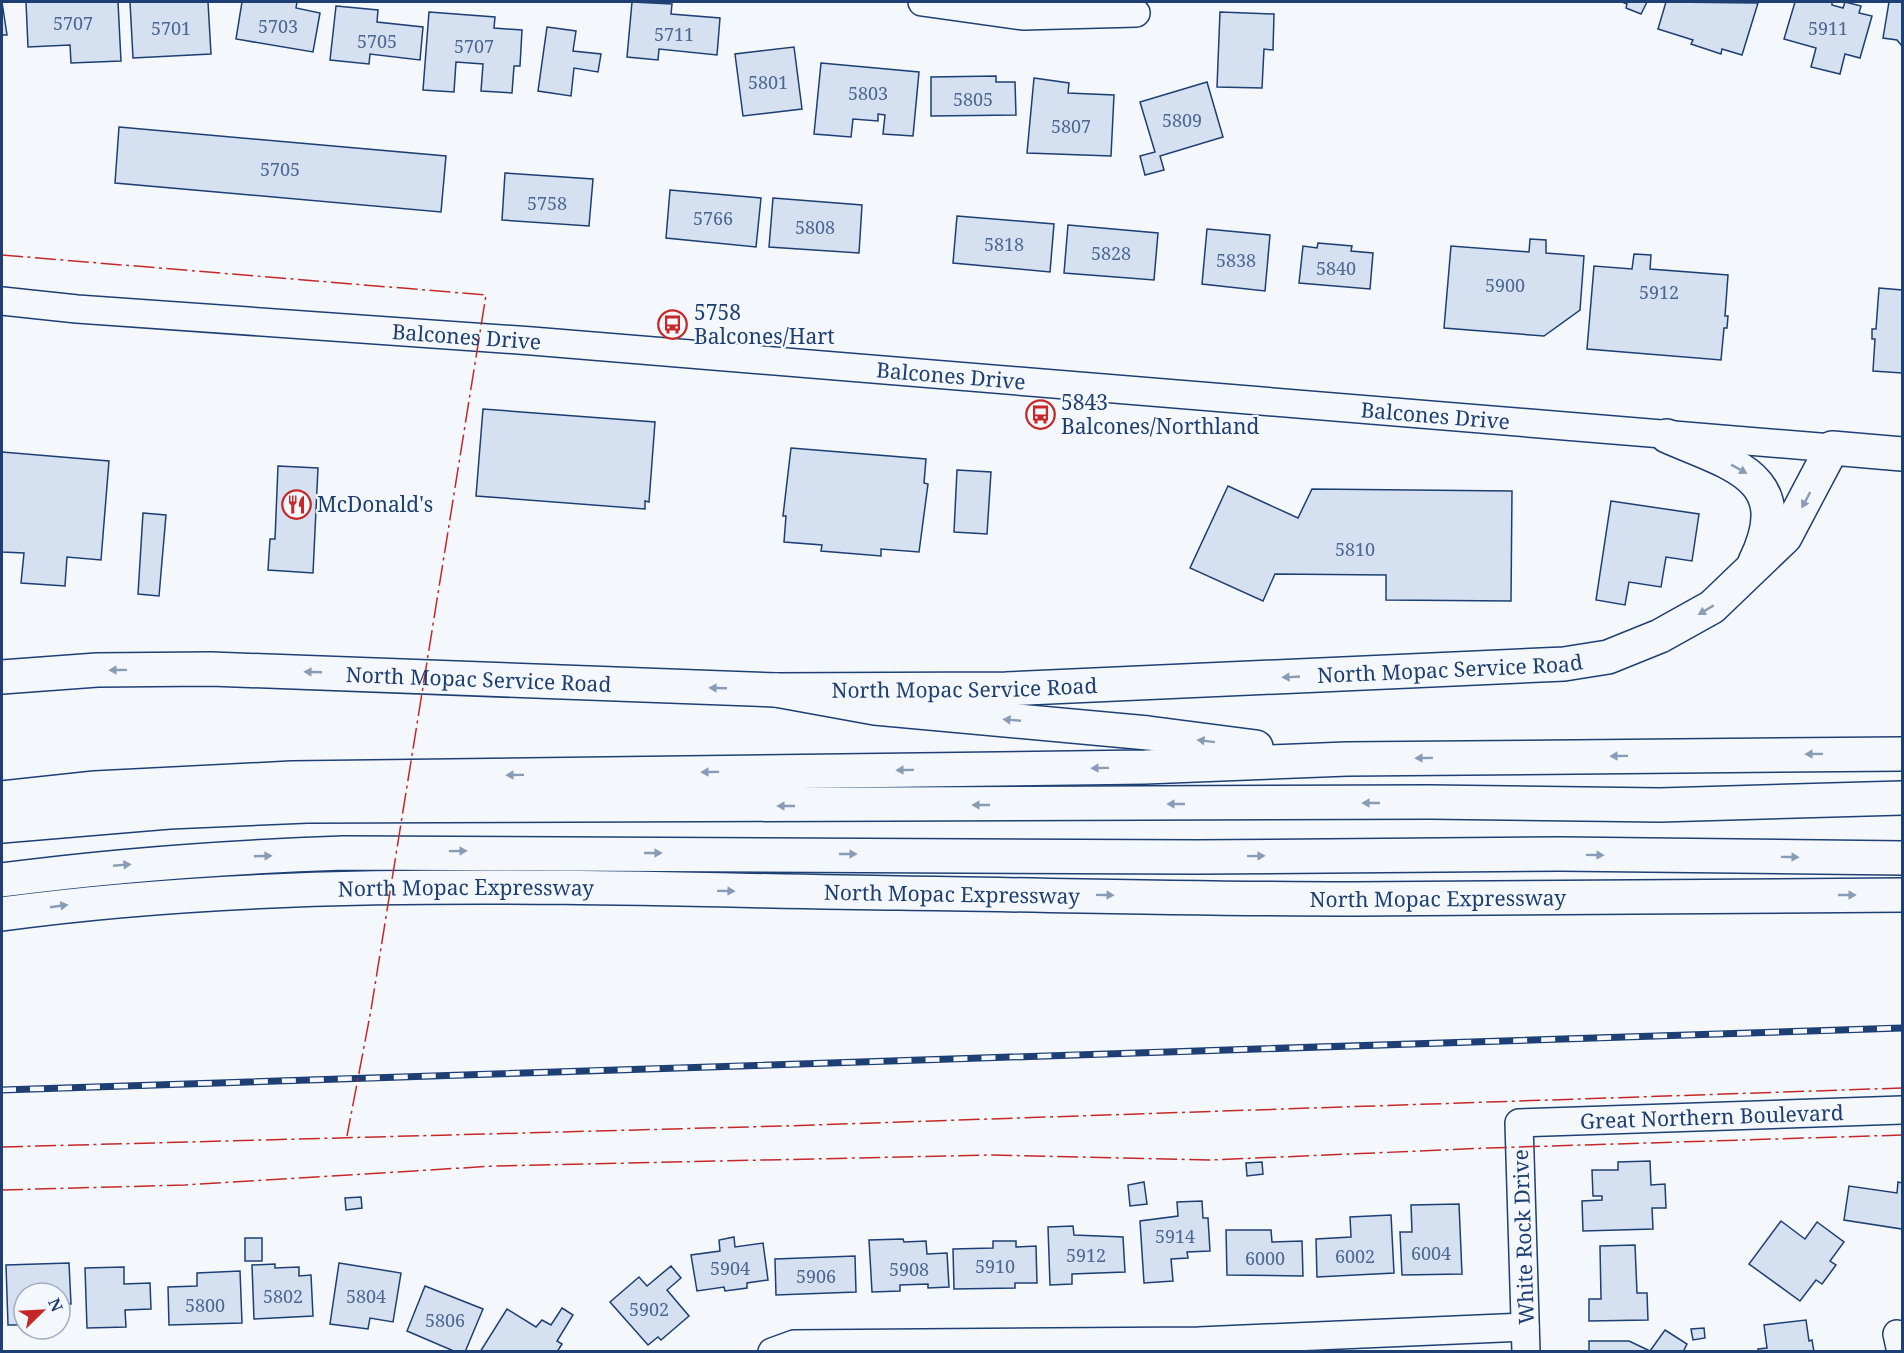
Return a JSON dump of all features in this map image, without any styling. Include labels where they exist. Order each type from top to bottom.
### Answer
[{"type":"main road","points":[[1667,436],[1743,470],[1762,488],[1768,504],[1769,525],[1765,542],[1750,573]]},
{"type":"main road","name":"Balcones Drive","points":[[1832,448],[1902,454]]},
{"type":"main road","name":"North Mopac Service Road","points":[[2,677],[97,670],[212,669],[776,690],[1099,686],[1564,664],[1608,657],[1660,636],[1712,607],[1785,537],[1832,448]]},
{"type":"main road","points":[[776,690],[875,708],[1148,733],[1347,759]]},
{"type":"main road","points":[[2,798],[95,788],[292,778],[1145,767],[1347,759],[1898,754]]},
{"type":"main road","points":[[1430,802],[1638,788],[1826,783],[1898,754]]},
{"type":"main road","points":[[2,826],[169,812],[307,806],[1430,802],[1660,805],[1902,798]]},
{"type":"main road","points":[[2,880],[204,858],[472,851],[1197,857],[1369,855],[1902,858]]},
{"type":"main road","points":[[1369,855],[1768,895]]},
{"type":"main road","name":"North Mopac Expressway","points":[[2,914],[74,904],[205,895],[401,889],[586,889],[1345,899],[1902,895]]},
{"type":"street","points":[[922,2],[1023,16],[1136,14]]},
{"type":"street","name":"Balcones Drive","points":[[2,301],[77,309],[532,341],[1832,448]]},
{"type":"street","name":"Great Northern Boulevard","points":[[1519,1123],[1902,1110]]},
{"type":"street","name":"White Rock Drive","points":[[1519,1123],[1526,1339]]},
{"type":"street","points":[[772,1352],[794,1344],[1199,1346],[1526,1339]]},
{"type":"building","points":[[2,2],[7,35],[2,35]]},
{"type":"building","points":[[26,2],[118,2],[121,61],[71,63],[70,45],[28,47]]},
{"type":"building","points":[[130,2],[208,2],[211,54],[133,58]]},
{"type":"building","points":[[242,2],[297,2],[296,8],[320,13],[313,52],[236,39]]},
{"type":"building","points":[[632,2],[672,4],[671,14],[720,18],[717,55],[659,49],[658,60],[627,57]]},
{"type":"building","points":[[1622,2],[1647,2],[1641,14],[1626,8],[1627,4]]},
{"type":"building","points":[[1666,2],[1758,3],[1742,55],[1722,49],[1721,54],[1691,44],[1693,40],[1658,29]]},
{"type":"building","points":[[1795,2],[1832,2],[1832,5],[1843,8],[1845,2],[1861,6],[1859,13],[1872,16],[1860,58],[1845,54],[1840,74],[1811,67],[1816,48],[1784,39]]},
{"type":"building","points":[[1889,2],[1902,2],[1902,46],[1897,40],[1883,38]]},
{"type":"building","points":[[336,6],[378,10],[377,22],[423,27],[420,60],[370,54],[369,64],[330,60]]},
{"type":"building","points":[[429,12],[495,17],[494,28],[522,30],[520,66],[514,66],[512,93],[481,91],[483,64],[456,62],[454,92],[423,90]]},
{"type":"building","points":[[1220,12],[1274,14],[1273,50],[1264,49],[1262,88],[1217,87]]},
{"type":"building","points":[[547,27],[576,31],[573,51],[601,54],[598,72],[574,68],[571,96],[538,91]]},
{"type":"building","points":[[794,47],[802,109],[743,116],[735,54]]},
{"type":"building","points":[[821,63],[919,72],[913,136],[883,134],[885,115],[878,114],[878,121],[853,119],[851,137],[814,134]]},
{"type":"building","points":[[996,76],[996,82],[1015,82],[1016,115],[931,116],[931,77]]},
{"type":"building","points":[[1034,78],[1069,83],[1068,93],[1114,95],[1111,156],[1027,153]]},
{"type":"building","points":[[1207,82],[1223,137],[1160,156],[1164,170],[1145,175],[1140,156],[1155,152],[1140,102]]},
{"type":"building","points":[[119,127],[446,156],[441,212],[115,183]]},
{"type":"building","points":[[505,173],[593,179],[589,226],[502,220]]},
{"type":"building","points":[[670,190],[761,198],[756,247],[666,238]]},
{"type":"building","points":[[773,198],[862,205],[859,253],[769,247]]},
{"type":"building","points":[[957,216],[1054,224],[1050,272],[953,263]]},
{"type":"building","points":[[1068,225],[1158,233],[1154,280],[1064,273]]},
{"type":"building","points":[[1207,229],[1270,235],[1265,291],[1202,284]]},
{"type":"building","points":[[1530,239],[1546,240],[1546,253],[1584,256],[1580,310],[1544,336],[1444,328],[1451,246],[1529,252]]},
{"type":"building","points":[[1318,243],[1352,246],[1351,251],[1373,253],[1370,289],[1299,283],[1303,246],[1317,248]]},
{"type":"building","points":[[1634,254],[1651,255],[1650,269],[1728,275],[1725,316],[1728,316],[1727,328],[1724,328],[1721,360],[1587,349],[1594,266],[1632,269]]},
{"type":"building","points":[[1879,288],[1902,290],[1902,373],[1873,371],[1875,339],[1872,339],[1872,329],[1876,329]]},
{"type":"building","points":[[483,409],[655,422],[649,502],[645,501],[645,509],[476,496]]},
{"type":"building","points":[[791,448],[926,459],[924,483],[928,484],[919,552],[881,549],[881,556],[821,551],[822,545],[784,542],[786,516],[783,516]]},
{"type":"building","points":[[2,452],[109,461],[101,560],[67,557],[65,586],[21,583],[24,553],[2,552]]},
{"type":"building","name":"McDonald's","points":[[278,466],[318,468],[313,573],[268,570],[270,539],[275,539]]},
{"type":"building","points":[[957,470],[991,472],[987,534],[954,532]]},
{"type":"building","points":[[1228,486],[1298,518],[1312,489],[1512,491],[1511,601],[1386,600],[1386,575],[1275,574],[1263,601],[1190,568]]},
{"type":"building","points":[[1611,501],[1699,514],[1692,561],[1666,557],[1661,587],[1629,582],[1625,605],[1596,600]]},
{"type":"building","points":[[143,513],[166,515],[159,596],[138,594]]},
{"type":"building","points":[[1650,1161],[1651,1185],[1665,1184],[1666,1208],[1652,1208],[1653,1229],[1583,1231],[1582,1201],[1602,1200],[1602,1196],[1593,1196],[1592,1170],[1618,1170],[1618,1162]]},
{"type":"building","points":[[1262,1162],[1263,1174],[1247,1176],[1246,1163]]},
{"type":"building","points":[[1144,1182],[1147,1204],[1130,1206],[1128,1185]]},
{"type":"building","points":[[1898,1182],[1902,1183],[1902,1229],[1844,1220],[1849,1186],[1897,1193]]},
{"type":"building","points":[[361,1197],[362,1208],[346,1210],[345,1198]]},
{"type":"building","points":[[1202,1201],[1203,1218],[1208,1218],[1210,1251],[1187,1252],[1188,1258],[1171,1259],[1173,1281],[1144,1283],[1140,1221],[1178,1216],[1177,1202]]},
{"type":"building","points":[[1459,1204],[1462,1274],[1402,1275],[1400,1232],[1412,1232],[1411,1205]]},
{"type":"building","points":[[1391,1215],[1394,1273],[1317,1277],[1316,1239],[1351,1237],[1350,1217]]},
{"type":"building","points":[[1781,1221],[1805,1239],[1817,1222],[1844,1242],[1830,1261],[1836,1265],[1822,1284],[1816,1280],[1800,1301],[1749,1264]]},
{"type":"building","points":[[1073,1226],[1074,1235],[1123,1237],[1125,1272],[1072,1274],[1072,1284],[1050,1285],[1048,1227]]},
{"type":"building","points":[[1226,1230],[1271,1230],[1272,1242],[1302,1241],[1303,1276],[1227,1275]]},
{"type":"building","points":[[734,1237],[735,1247],[763,1243],[768,1280],[747,1283],[747,1288],[725,1291],[724,1287],[697,1291],[691,1255],[720,1251],[719,1240]]},
{"type":"building","points":[[245,1238],[262,1238],[262,1261],[245,1261]]},
{"type":"building","points":[[903,1239],[904,1242],[926,1241],[927,1254],[947,1253],[949,1287],[928,1288],[928,1284],[900,1285],[900,1291],[872,1292],[869,1240]]},
{"type":"building","points":[[993,1241],[1016,1241],[1016,1247],[1036,1246],[1037,1283],[1015,1283],[1015,1288],[954,1289],[953,1249],[993,1248]]},
{"type":"building","points":[[1635,1245],[1637,1293],[1647,1293],[1648,1320],[1589,1321],[1589,1299],[1601,1299],[1600,1246]]},
{"type":"building","points":[[855,1256],[856,1292],[776,1295],[775,1259]]},
{"type":"building","points":[[69,1263],[70,1281],[12,1281],[12,1325],[8,1325],[6,1265]]},
{"type":"building","points":[[339,1263],[401,1273],[393,1322],[370,1318],[368,1329],[330,1324]]},
{"type":"building","points":[[275,1264],[275,1268],[299,1267],[299,1276],[311,1275],[313,1316],[254,1319],[252,1265]]},
{"type":"building","points":[[671,1266],[681,1278],[667,1290],[689,1316],[661,1340],[658,1337],[648,1345],[610,1302],[639,1277],[647,1286]]},
{"type":"building","points":[[124,1267],[124,1284],[150,1283],[151,1309],[125,1310],[126,1327],[87,1328],[85,1268]]},
{"type":"building","points":[[240,1271],[242,1323],[169,1325],[168,1287],[197,1286],[197,1273]]},
{"type":"building","points":[[425,1286],[483,1309],[465,1352],[456,1352],[407,1331]]},
{"type":"building","points":[[562,1308],[573,1315],[557,1341],[562,1344],[557,1352],[480,1352],[507,1309],[536,1327],[542,1320],[551,1325]]},
{"type":"building","points":[[1806,1320],[1809,1341],[1812,1340],[1814,1352],[1758,1352],[1758,1349],[1767,1348],[1764,1325]]},
{"type":"building","points":[[1704,1328],[1705,1338],[1693,1340],[1691,1329]]},
{"type":"building","points":[[1665,1330],[1687,1344],[1683,1352],[1589,1352],[1589,1341],[1629,1341],[1650,1351]]},
{"type":"railway","points":[[2,1090],[1902,1028]]},
{"type":"power","points":[[2,255],[486,295],[371,1010],[347,1136]]},
{"type":"power","points":[[2,1147],[783,1126],[1902,1088]]},
{"type":"power","points":[[2,1190],[185,1185],[494,1166],[991,1155],[1211,1160],[1488,1148],[1902,1135]]},
{"type":"place","name":"5758 Balcones/Hart","points":[[673,324]]},
{"type":"place","name":"5843 Balcones/Northland","points":[[1040,414]]},
{"type":"place","name":"McDonald's","points":[[296,504]]}]
